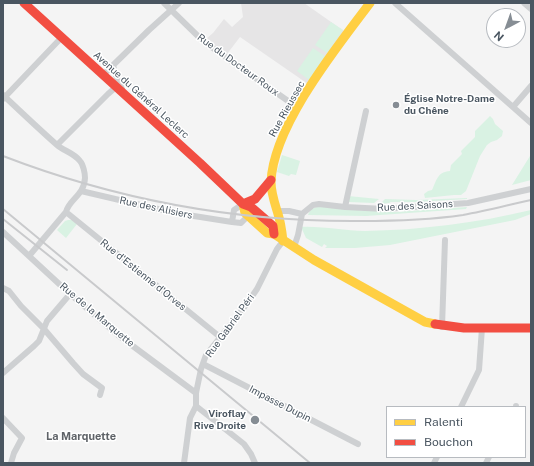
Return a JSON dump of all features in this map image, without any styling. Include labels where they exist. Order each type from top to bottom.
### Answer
[{"type":"main road","name":"Avenue du Général Leclerc","points":[[24,3],[243,204],[251,207],[273,226],[274,234]]},
{"type":"main road","name":"Rue Rieussec","points":[[283,241],[278,211],[272,196],[271,180],[276,154],[281,140],[320,72],[370,3]]},
{"type":"main road","points":[[243,204],[255,199],[271,180]]},
{"type":"main road","name":"Avenue du Général Leclerc","points":[[243,204],[245,213],[267,233],[274,234],[283,241],[425,322],[442,327],[531,328]]},
{"type":"street","name":"Rue du Docteur Roux","points":[[164,3],[202,41],[298,108]]},
{"type":"street","points":[[103,75],[143,35],[179,3]]},
{"type":"street","points":[[393,3],[531,123]]},
{"type":"street","points":[[524,3],[531,9]]},
{"type":"street","points":[[29,256],[66,212],[67,208],[81,191],[85,178],[81,162],[74,155],[57,145],[4,97],[62,37]]},
{"type":"street","points":[[113,65],[124,94]]},
{"type":"street","points":[[513,107],[531,86]]},
{"type":"street","points":[[57,145],[116,87]]},
{"type":"street","points":[[345,207],[366,111]]},
{"type":"street","name":"Rue des Saisons","points":[[302,214],[313,205],[320,204],[384,209],[468,203],[531,189]]},
{"type":"street","name":"Rue des Alisiers","points":[[81,191],[158,210],[232,222],[241,223],[248,216]]},
{"type":"street","points":[[232,222],[234,210],[243,204]]},
{"type":"street","points":[[278,211],[289,211],[302,214],[294,247]]},
{"type":"street","name":"Rue d'Estienne d'Orves","points":[[66,212],[220,337]]},
{"type":"street","name":"Rue de la Marquette","points":[[3,232],[70,294],[123,339],[196,393]]},
{"type":"street","points":[[442,327],[445,240]]},
{"type":"street","name":"Rue Gabriel Péri","points":[[184,463],[190,418],[196,406],[196,393],[203,364],[209,352],[257,289],[277,249],[283,241]]},
{"type":"street","points":[[3,288],[9,291],[21,306],[44,328],[83,374],[102,388],[100,396]]},
{"type":"street","points":[[3,373],[39,341],[52,314],[70,294]]},
{"type":"street","points":[[461,406],[479,370],[482,328]]},
{"type":"street","name":"Impasse Dupin","points":[[203,364],[358,444]]},
{"type":"street","points":[[196,406],[244,444],[255,463]]},
{"type":"street","points":[[3,418],[22,438],[14,453],[11,463]]},
{"type":"shaded area","points":[[241,3],[304,3],[344,31],[308,84],[240,37],[227,54],[206,39],[224,19],[232,27],[243,17]]},
{"type":"green space","points":[[331,22],[343,30],[327,53],[315,45]]},
{"type":"green space","points":[[313,48],[325,56],[309,80],[297,71]]},
{"type":"green space","points":[[490,116],[495,124],[503,131],[502,136],[487,145],[480,156],[466,191],[461,195],[425,198],[424,194],[432,190],[436,180],[442,173],[450,171],[451,165],[462,154],[461,151],[475,137],[475,131]]},
{"type":"green space","points":[[282,155],[300,161],[296,175],[291,174],[289,176],[277,172]]},
{"type":"green space","points":[[530,156],[531,180],[512,185]]},
{"type":"green space","points":[[348,196],[379,199],[374,203],[348,202]]},
{"type":"green space","points":[[467,198],[416,202],[391,202],[380,204],[385,199],[416,200]]},
{"type":"green space","points":[[322,206],[368,211],[392,210],[395,212],[467,207],[466,209],[366,216],[308,215],[315,207]]},
{"type":"green space","points":[[531,210],[531,214],[515,220],[390,245],[355,248],[325,248],[327,246],[324,244],[322,247],[306,238],[301,227],[365,231],[407,229],[469,222]]},
{"type":"green space","points":[[72,220],[77,224],[66,238],[57,230],[65,221]]},
{"type":"railway","points":[[3,156],[90,185],[134,196],[179,205],[269,217],[360,221],[425,219],[463,215],[531,200]]},
{"type":"railway","points":[[3,209],[310,463]]},
{"type":"railway","points":[[3,219],[67,270]]},
{"type":"traffic: slow","points":[[283,241],[280,221],[272,194],[271,182],[274,160],[295,112],[309,88],[370,3]]},
{"type":"traffic: slow","points":[[243,204],[245,213],[267,233],[274,234],[314,260],[425,322],[435,324]]},
{"type":"traffic: jam","points":[[24,3],[243,204],[251,207],[273,226],[274,234]]},
{"type":"traffic: jam","points":[[243,204],[255,199],[271,180]]},
{"type":"traffic: jam","points":[[435,324],[464,328],[531,328]]},
{"type":"place","name":"Église Notre-Dame du Chêne","points":[[396,105]]},
{"type":"place","name":"Viroflay Rive Droite","points":[[255,420]]},
{"type":"district","name":"La Marquette","points":[[81,437]]}]
